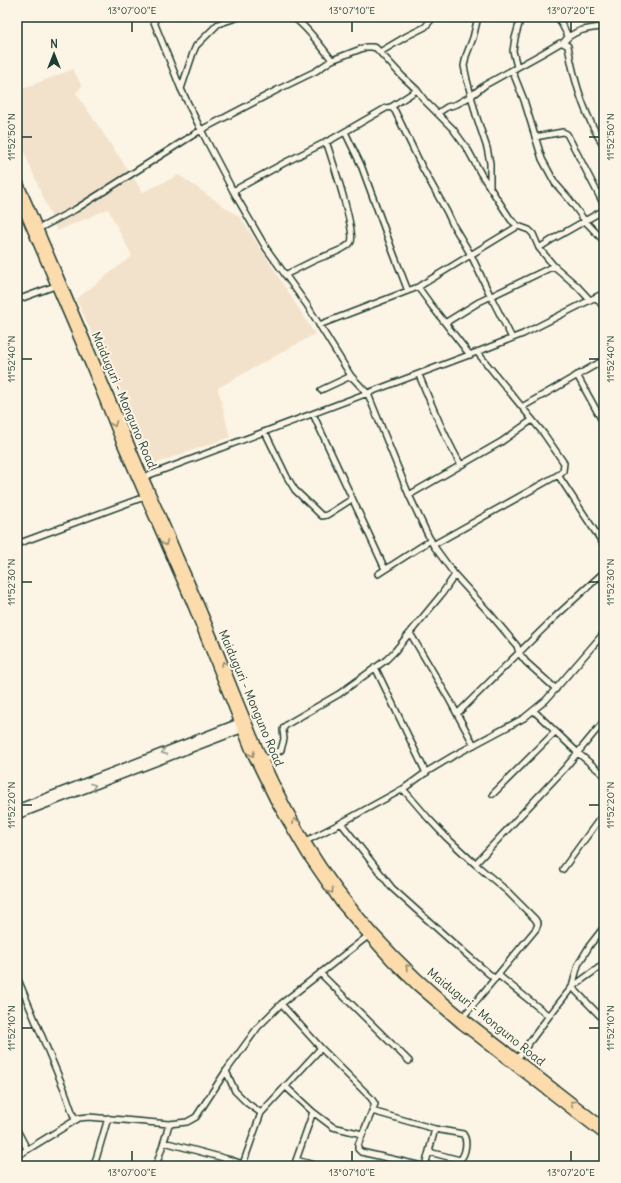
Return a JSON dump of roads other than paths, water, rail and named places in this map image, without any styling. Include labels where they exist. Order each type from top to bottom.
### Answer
[{"type":"main road","name":"Maiduguri - Monguno Road","points":[[17,179],[144,477],[148,495]]},
{"type":"main road","name":"Maiduguri - Monguno Road","points":[[17,195],[55,286],[148,495],[191,602],[244,724],[265,782],[303,850],[340,903],[368,936],[417,986],[461,1024],[604,1135]]},
{"type":"main road","name":"Maiduguri - Monguno Road","points":[[244,724],[306,841],[323,867],[369,927],[444,1001],[604,1127]]},
{"type":"street","points":[[152,17],[181,89],[233,192],[266,248],[307,305],[351,376],[368,394],[409,495],[432,543],[455,575],[517,646],[519,653],[526,662],[556,689]]},
{"type":"street","points":[[181,89],[196,46],[218,24],[239,17]]},
{"type":"street","points":[[291,17],[302,25],[332,60]]},
{"type":"street","points":[[380,52],[424,27],[432,17]]},
{"type":"street","points":[[478,17],[464,66],[476,116],[487,148],[490,163],[490,188]]},
{"type":"street","points":[[521,17],[516,32],[513,51],[515,69],[542,159],[555,183],[585,221],[604,241]]},
{"type":"street","points":[[558,17],[568,36]]},
{"type":"street","points":[[438,113],[447,107],[457,104],[471,96],[486,85],[560,43],[563,43],[568,36],[578,31],[604,27]]},
{"type":"street","points":[[563,43],[568,46],[572,66],[590,122],[604,146]]},
{"type":"street","points":[[38,229],[76,209],[201,130],[316,71],[332,60],[366,47],[372,47],[376,48],[380,52],[453,129],[468,150],[511,220],[518,226],[529,230],[533,234],[539,248],[554,266],[577,286],[590,300]]},
{"type":"street","points":[[233,192],[286,162],[345,132],[386,108],[391,107],[417,90]]},
{"type":"street","points":[[391,107],[395,111],[422,167],[471,255],[512,338]]},
{"type":"street","points":[[345,132],[361,165],[392,252],[408,290]]},
{"type":"street","points":[[535,137],[563,132],[568,134],[604,205]]},
{"type":"street","points":[[285,275],[314,260],[345,247],[351,242],[352,237],[349,220],[326,141]]},
{"type":"street","points":[[539,248],[604,210]]},
{"type":"street","points":[[319,325],[418,287],[518,226]]},
{"type":"street","points":[[445,323],[479,302],[554,266]]},
{"type":"street","points":[[17,300],[55,286]]},
{"type":"street","points":[[418,287],[470,355]]},
{"type":"street","points":[[144,477],[470,355],[512,338],[604,293]]},
{"type":"street","points":[[596,297],[604,308]]},
{"type":"street","points":[[378,574],[432,543],[558,476],[563,471],[564,463],[544,434],[477,352]]},
{"type":"street","points":[[522,407],[604,360]]},
{"type":"street","points":[[419,375],[439,423],[461,466]]},
{"type":"street","points":[[577,375],[604,424]]},
{"type":"street","points":[[321,390],[351,376]]},
{"type":"street","points":[[313,414],[385,569]]},
{"type":"street","points":[[409,495],[501,442],[532,420]]},
{"type":"street","points":[[265,432],[291,484],[322,516],[352,499]]},
{"type":"street","points":[[558,476],[604,545]]},
{"type":"street","points":[[17,544],[148,495]]},
{"type":"street","points":[[457,714],[604,572]]},
{"type":"street","points":[[264,760],[281,750],[284,739],[284,727],[339,694],[386,660],[441,595],[455,575]]},
{"type":"street","points":[[410,633],[474,745]]},
{"type":"street","points":[[306,841],[341,824],[403,789],[453,756],[524,718],[546,700],[604,633]]},
{"type":"street","points":[[375,667],[426,773]]},
{"type":"street","points":[[534,711],[604,775]]},
{"type":"street","points":[[475,864],[565,768],[604,721]]},
{"type":"street","points":[[17,809],[244,724]]},
{"type":"street","points":[[17,816],[244,724]]},
{"type":"street","points":[[493,794],[556,732]]},
{"type":"street","points":[[403,789],[428,818],[475,864],[507,891],[535,919],[538,924],[536,929],[463,1017]]},
{"type":"street","points":[[563,869],[604,813]]},
{"type":"street","points":[[341,824],[392,888],[451,941],[549,1016]]},
{"type":"street","points":[[572,987],[578,965],[590,945],[604,927]]},
{"type":"street","points":[[17,1156],[79,1118],[108,1118],[169,1124],[187,1122],[196,1117],[226,1071],[258,1027],[281,1004],[368,936]]},
{"type":"street","points":[[517,1059],[572,987],[604,964]]},
{"type":"street","points":[[320,973],[409,1060]]},
{"type":"street","points":[[17,978],[64,1089],[75,1120]]},
{"type":"street","points":[[572,987],[604,1020]]},
{"type":"street","points":[[281,1004],[375,1104],[362,1134],[358,1149],[361,1152],[422,1166]]},
{"type":"street","points":[[164,1142],[245,1165],[261,1113],[321,1048]]},
{"type":"street","points":[[226,1071],[235,1092],[261,1113]]},
{"type":"street","points":[[285,1086],[333,1127],[362,1134]]},
{"type":"street","points":[[372,1111],[435,1129],[463,1134],[466,1137],[463,1157],[460,1160],[430,1152]]},
{"type":"street","points":[[294,1166],[314,1112]]},
{"type":"street","points":[[94,1166],[108,1118]]},
{"type":"street","points":[[156,1166],[169,1124]]},
{"type":"street","points":[[426,1166],[435,1129]]},
{"type":"street","points":[[17,1130],[27,1149]]},
{"type":"street","points":[[296,1160],[318,1166]]}]
